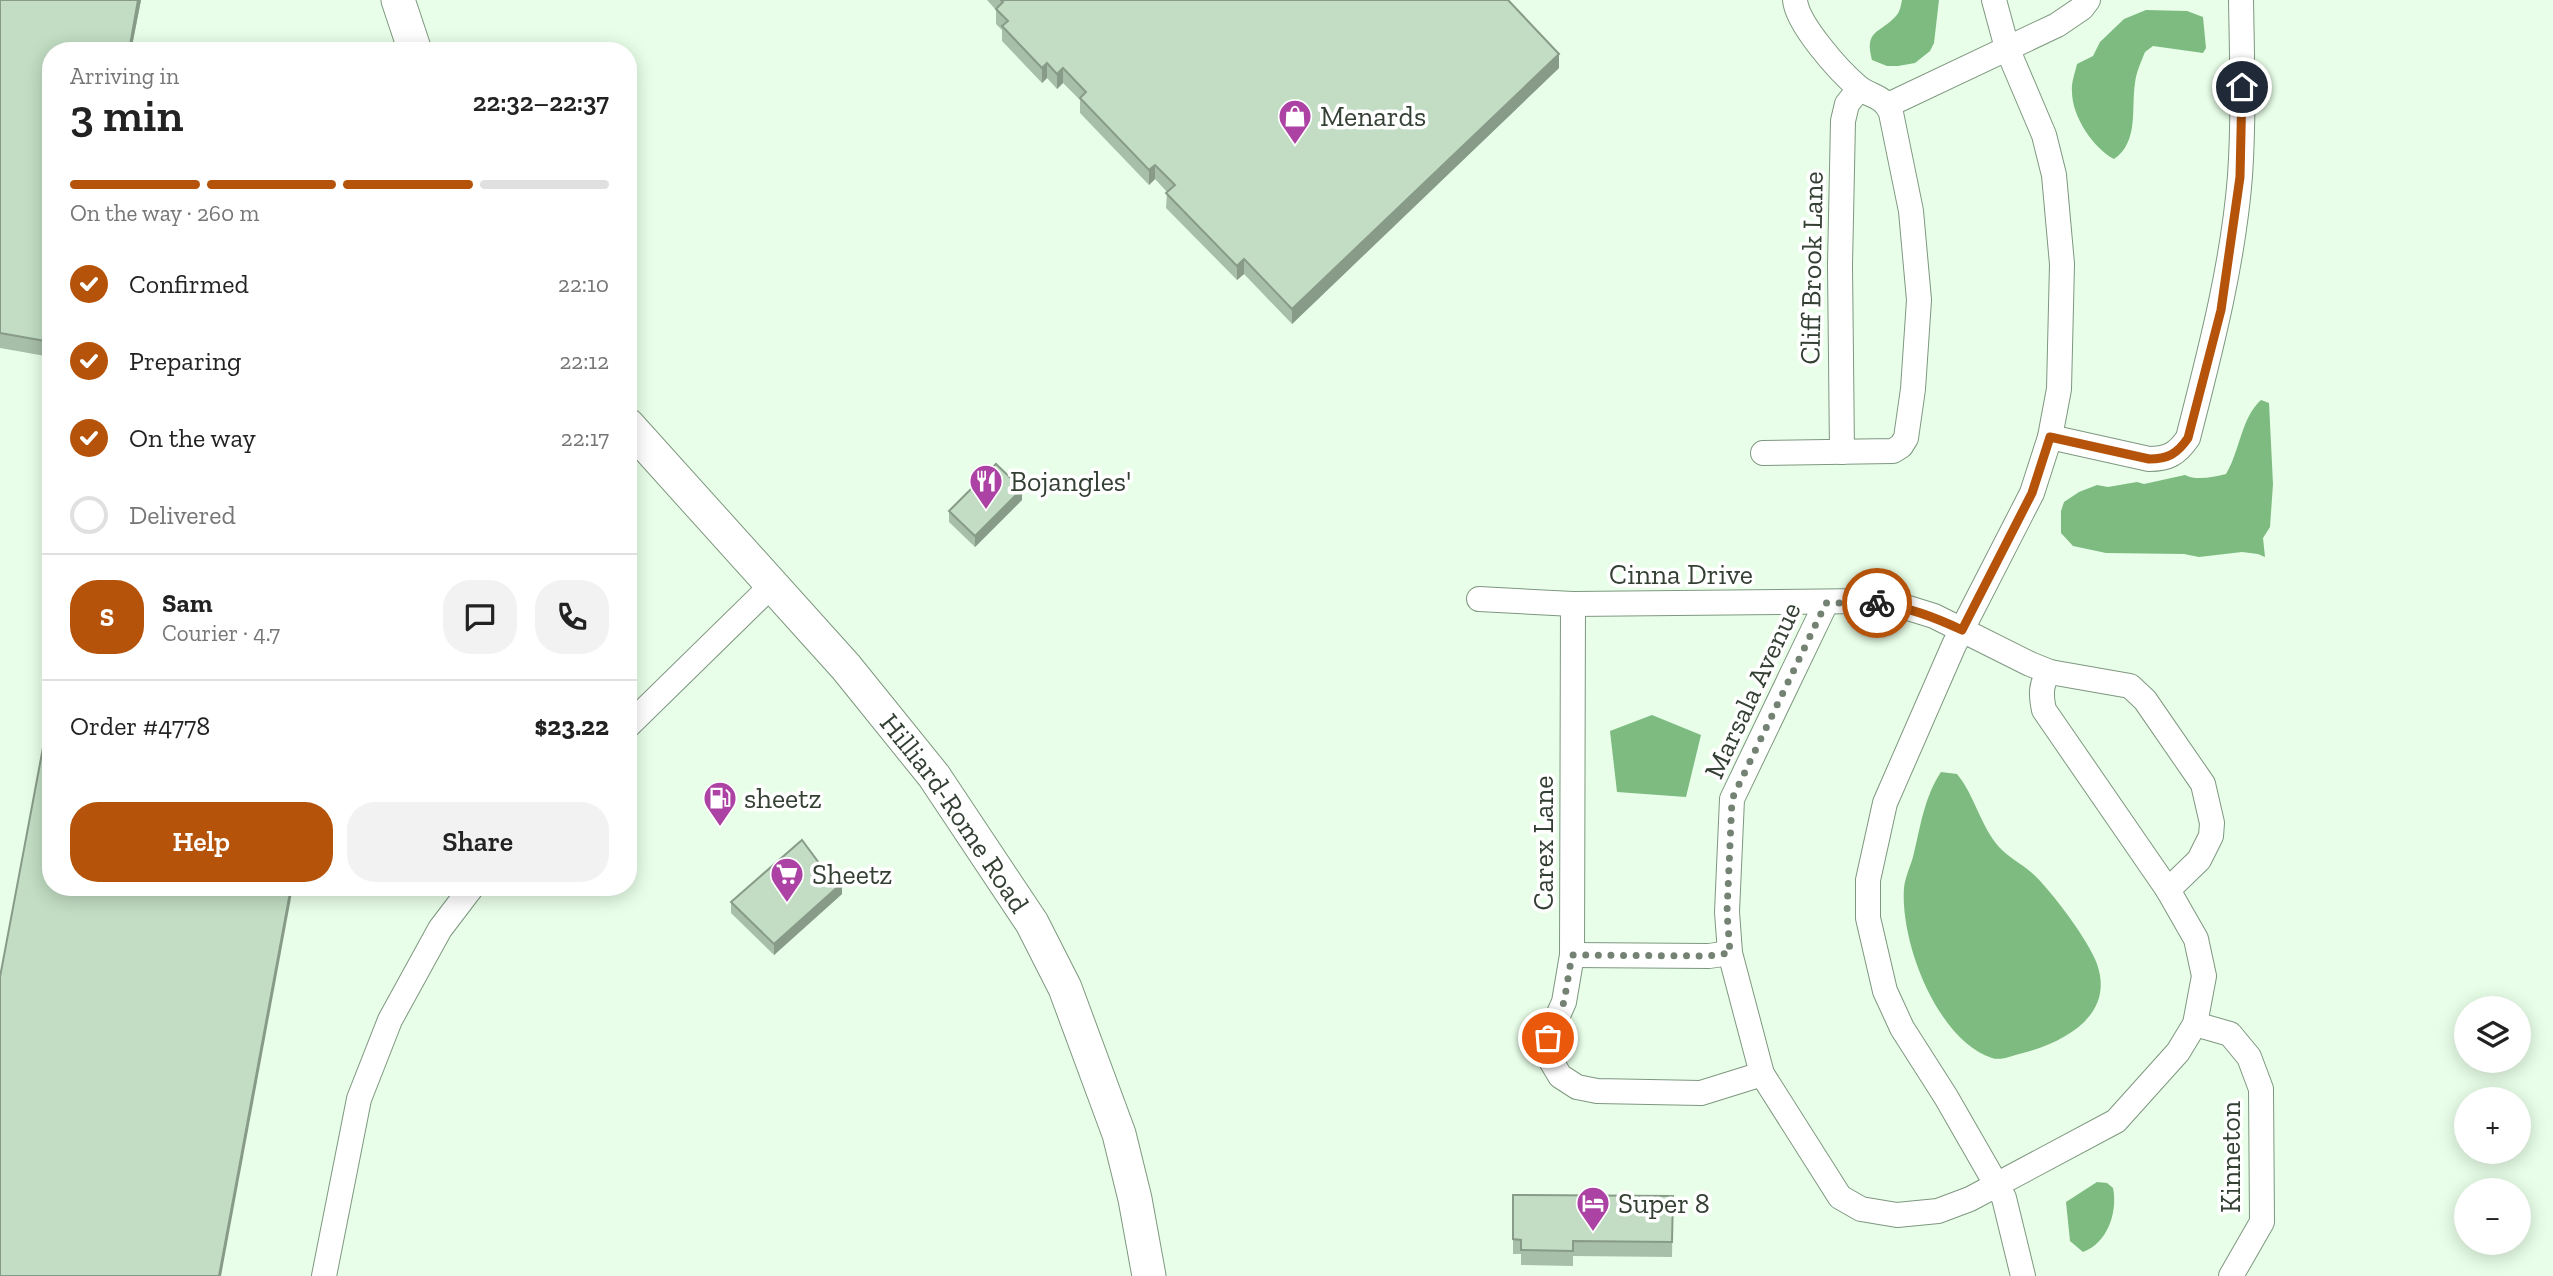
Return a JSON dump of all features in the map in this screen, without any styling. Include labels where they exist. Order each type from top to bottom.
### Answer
[{"type":"main road","points":[[398,0],[412,42]]},
{"type":"main road","name":"Hilliard-Rome Road","points":[[637,435],[846,667],[934,776],[1031,923],[1065,988],[1119,1133],[1135,1199],[1149,1276]]},
{"type":"street","points":[[1763,453],[1893,451],[1901,446],[1906,438],[1913,389],[1919,300],[1914,237],[1888,105],[1878,96],[1859,89],[1812,37],[1796,9],[1795,0]]},
{"type":"street","points":[[1994,0],[2007,48],[2045,135],[2054,175],[2063,264],[2059,389],[2050,437],[2032,493],[1962,630],[1885,803],[1868,880],[1868,918],[1885,991],[1902,1028],[1946,1097],[2004,1198],[2023,1276]]},
{"type":"street","points":[[1888,105],[2057,25],[2082,8],[2088,0]]},
{"type":"street","points":[[2050,437],[2149,459],[2165,459],[2179,451],[2188,438],[2221,310],[2240,177],[2243,65],[2241,0]]},
{"type":"street","name":"Cliff Brook Lane","points":[[1842,452],[1840,265],[1843,121],[1847,104],[1859,89]]},
{"type":"street","points":[[637,717],[773,584]]},
{"type":"street","name":"Cinna Drive","points":[[1479,599],[1573,604],[1867,601],[1905,607],[1934,616],[2050,672],[2130,686],[2145,700],[2203,784],[2212,823],[2211,835],[2199,860],[2168,890]]},
{"type":"street","name":"Marsala Avenue","points":[[1826,603],[1732,799],[1727,912],[1730,953],[1762,1074],[1840,1197],[1861,1209],[1896,1215],[1938,1211],[1970,1199],[2116,1121],[2178,1052],[2195,1024]]},
{"type":"street","name":"Carex Lane","points":[[1573,604],[1572,955],[1564,1002],[1548,1038],[1550,1059],[1560,1076],[1577,1087],[1597,1091],[1701,1093],[1762,1074]]},
{"type":"street","points":[[2050,672],[2043,679],[2041,695],[2044,710],[2168,890],[2196,939],[2204,976],[2195,1024]]},
{"type":"street","points":[[324,1276],[359,1099],[390,1020],[440,929],[465,896]]},
{"type":"street","points":[[1572,955],[1709,956],[1730,953]]},
{"type":"street","name":"Kinneton","points":[[2195,1024],[2230,1034],[2249,1057],[2261,1089],[2262,1222],[2231,1276]]},
{"type":"shaded area","points":[[1902,0],[1939,0],[1934,43],[1930,51],[1915,63],[1887,66],[1872,60],[1870,43],[1875,33],[1897,14]]},
{"type":"shaded area","points":[[2146,10],[2187,11],[2203,17],[2206,48],[2203,53],[2153,46],[2145,52],[2136,79],[2131,134],[2122,152],[2114,159],[2091,139],[2080,121],[2073,101],[2073,78],[2077,64],[2093,56],[2100,42],[2124,19]]},
{"type":"shaded area","points":[[2261,400],[2269,403],[2273,484],[2270,527],[2263,538],[2265,557],[2242,552],[2199,557],[2184,554],[2106,553],[2073,546],[2061,533],[2061,511],[2064,502],[2097,485],[2108,487],[2137,482],[2144,484],[2185,475],[2200,478],[2226,474],[2249,416]]},
{"type":"shaded area","points":[[1652,715],[1701,735],[1686,797],[1617,792],[1610,731]]},
{"type":"shaded area","points":[[1941,772],[1957,774],[1992,838],[2049,891],[2093,954],[2101,982],[2099,998],[2093,1012],[2082,1024],[2055,1042],[2008,1057],[1992,1058],[1972,1048],[1954,1031],[1926,987],[1908,935],[1904,888],[1927,802]]},
{"type":"shaded area","points":[[2097,1182],[2107,1183],[2113,1188],[2112,1217],[2099,1242],[2083,1252],[2070,1241],[2066,1202]]},
{"type":"building","points":[[0,0],[138,0],[131,42],[42,42],[42,340],[0,333]]},
{"type":"building","name":"Menards","points":[[1001,0],[1508,0],[1559,54],[1292,309],[1244,259],[1237,266],[1166,193],[1175,185],[1155,165],[1149,170],[1080,98],[1086,92],[1063,68],[1057,74],[1047,63],[1042,68],[1002,26],[1008,21],[996,9],[1003,2]]},
{"type":"building","name":"Bojangles'","points":[[996,464],[1022,489],[975,536],[949,511]]},
{"type":"building","points":[[42,753],[42,896],[289,896],[219,1276],[0,1276],[0,977]]},
{"type":"building","name":"Sheetz","points":[[802,840],[825,871],[832,866],[842,883],[774,944],[731,902]]},
{"type":"building","name":"Super 8","points":[[1513,1195],[1673,1196],[1672,1242],[1573,1241],[1573,1251],[1521,1250],[1521,1240],[1513,1239]]},
{"type":"way so far","points":[[1548,1038],[1564,1002],[1572,955],[1709,956],[1730,953],[1727,912],[1732,799],[1826,603],[1877,603]]},
{"type":"place","name":"Menards","points":[[1295,146]]},
{"type":"place","name":"Bojangles'","points":[[986,511]]},
{"type":"place","name":"sheetz","points":[[720,828]]},
{"type":"place","name":"Sheetz","points":[[787,904]]},
{"type":"place","name":"Super 8","points":[[1593,1233]]},
{"type":"route","points":[[1877,603],[1905,607],[1934,616],[1962,630],[2032,493],[2050,437],[2149,459],[2165,459],[2179,451],[2188,438],[2221,310],[2240,177],[2242,87]]}]
